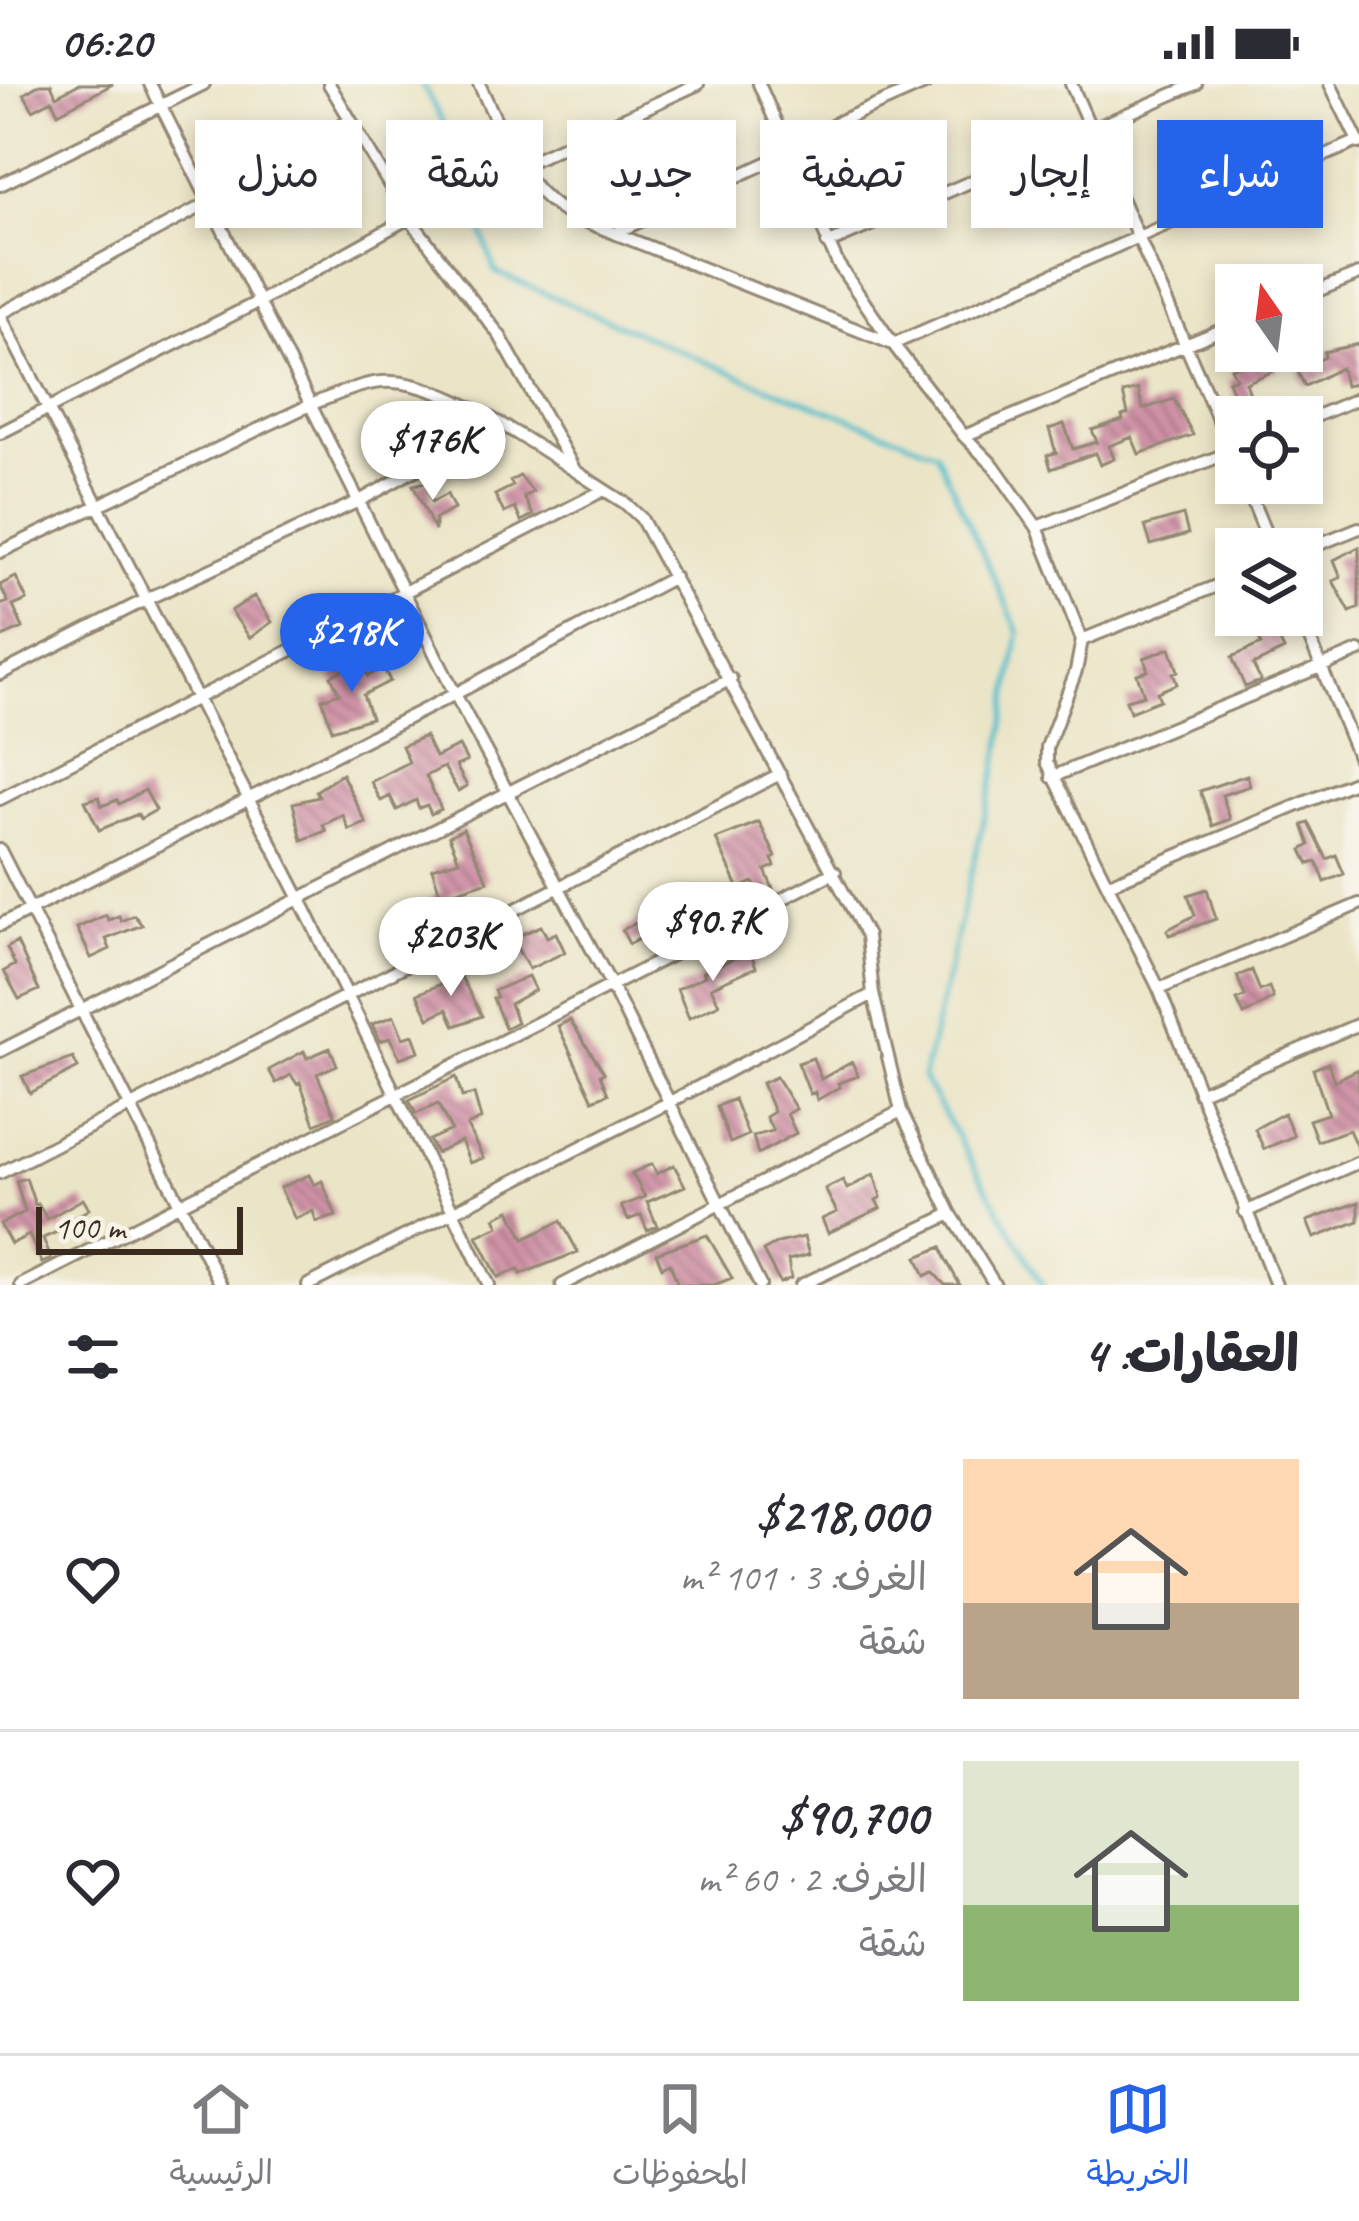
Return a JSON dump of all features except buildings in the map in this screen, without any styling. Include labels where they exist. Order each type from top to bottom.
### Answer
[{"type":"street","points":[[150,84],[195,175]]},
{"type":"street","points":[[0,185],[204,84]]},
{"type":"street","points":[[328,84],[350,120]]},
{"type":"street","points":[[479,84],[497,120]]},
{"type":"street","points":[[543,155],[698,84]]},
{"type":"street","points":[[759,84],[775,120]]},
{"type":"street","points":[[842,120],[925,84]]},
{"type":"street","points":[[1071,84],[1086,120]]},
{"type":"street","points":[[1117,120],[1196,84]]},
{"type":"street","points":[[543,199],[569,215],[893,344],[1359,142],[1330,84]]},
{"type":"street","points":[[362,140],[386,180]]},
{"type":"street","points":[[615,233],[760,166]]},
{"type":"street","points":[[827,244],[971,183]]},
{"type":"street","points":[[195,209],[0,314],[348,994],[489,1285]]},
{"type":"street","points":[[221,228],[455,694],[723,1204],[760,1285]]},
{"type":"street","points":[[0,433],[258,302],[391,228]]},
{"type":"street","points":[[417,228],[500,336],[576,472]]},
{"type":"street","points":[[821,228],[893,344],[964,436],[994,466],[1037,527],[1082,640],[1076,671],[1047,747],[1052,777],[1159,989],[1276,1285]]},
{"type":"street","points":[[1133,228],[1215,408]]},
{"type":"street","points":[[1323,289],[1359,274]]},
{"type":"street","points":[[964,436],[1215,333]]},
{"type":"street","points":[[0,552],[312,404],[390,381],[423,387],[500,423],[604,490],[641,518],[867,936],[873,994],[902,1111],[951,1214],[994,1285]]},
{"type":"street","points":[[1323,413],[1359,398]]},
{"type":"street","points":[[0,674],[147,599],[361,500],[500,423]]},
{"type":"street","points":[[1037,527],[1215,461]]},
{"type":"street","points":[[0,799],[604,490]]},
{"type":"street","points":[[1323,543],[1359,528]]},
{"type":"street","points":[[0,925],[674,577]]},
{"type":"street","points":[[1082,640],[1215,586]]},
{"type":"street","points":[[1309,636],[1359,759]]},
{"type":"street","points":[[1052,777],[1359,651]]},
{"type":"street","points":[[0,1051],[731,679]]},
{"type":"street","points":[[0,1172],[780,775]]},
{"type":"street","points":[[1109,884],[1359,780]]},
{"type":"street","points":[[0,850],[221,1285]]},
{"type":"street","points":[[21,1285],[835,872]]},
{"type":"street","points":[[1159,989],[1359,904]]},
{"type":"street","points":[[308,1285],[873,994]]},
{"type":"street","points":[[1199,1093],[1359,1024]]},
{"type":"street","points":[[562,1285],[902,1111]]},
{"type":"street","points":[[1245,1212],[1359,1162]]},
{"type":"street","points":[[801,1285],[951,1214]]},
{"type":"waterway","points":[[422,84],[456,147],[495,272],[744,378],[936,452],[1019,632],[1000,751],[923,1078],[1043,1285]]}]
